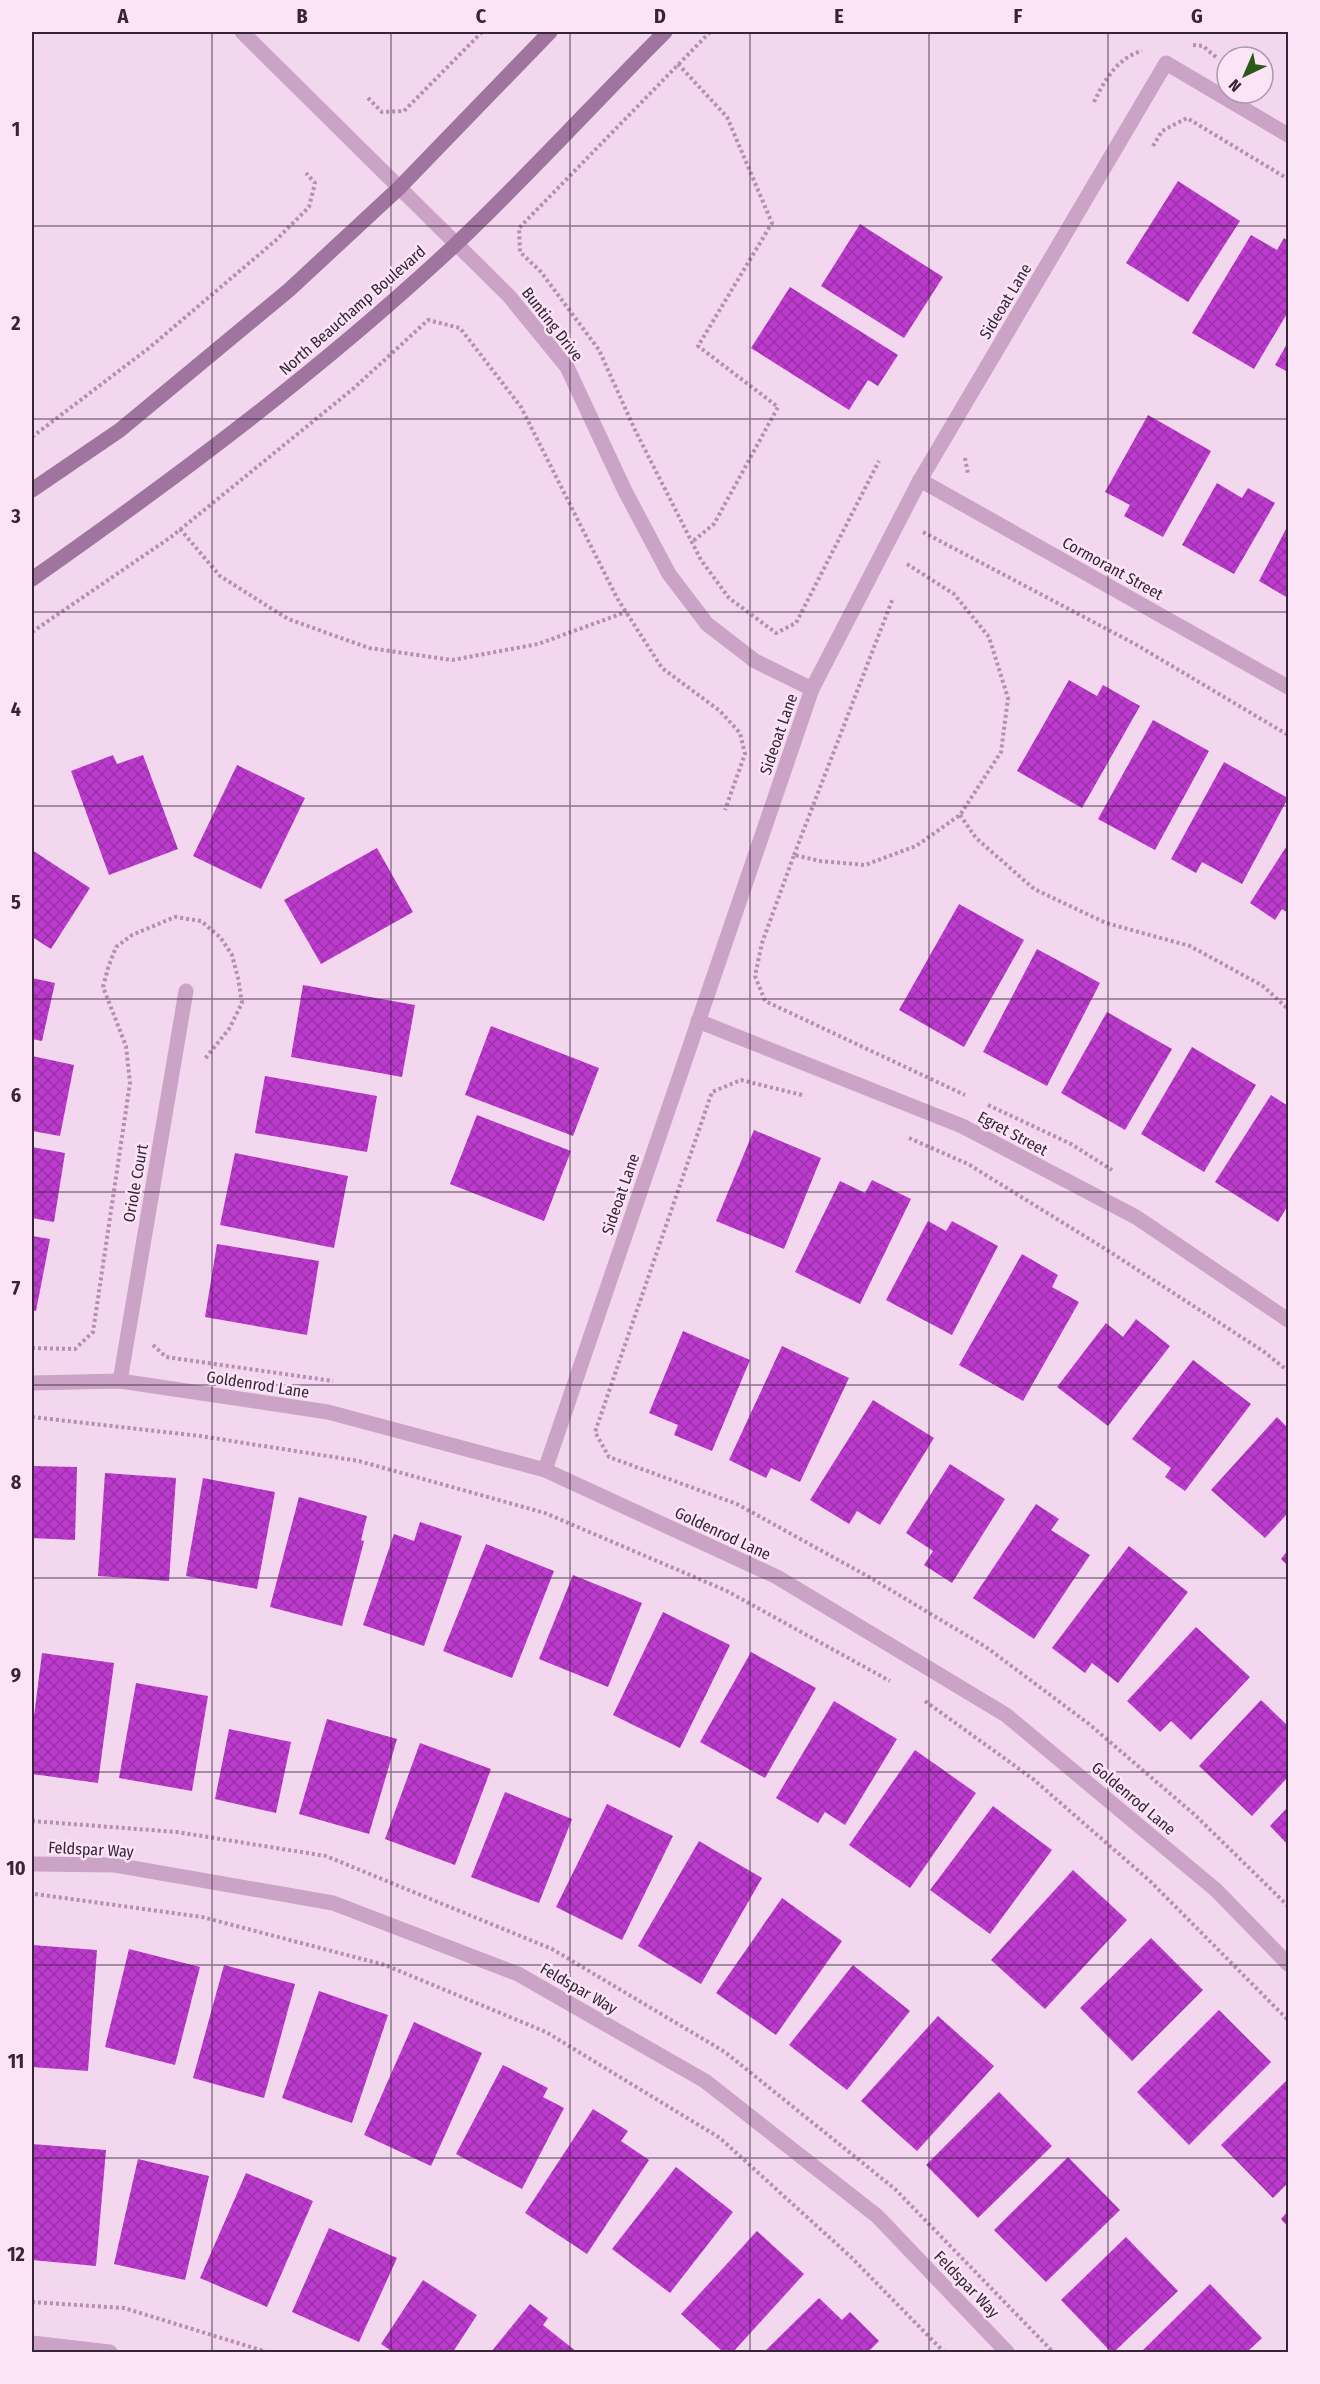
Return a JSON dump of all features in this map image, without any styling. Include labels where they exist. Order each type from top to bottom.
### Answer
[{"type":"street","name":"Bunting Drive","points":[[242,32],[509,296],[567,367],[625,491],[669,574],[707,624],[755,661],[812,689]]},
{"type":"street","points":[[32,490],[120,430],[289,290],[399,188],[550,32]]},
{"type":"street","name":"North Beauchamp Boulevard","points":[[32,579],[161,489],[329,356],[455,244],[665,32]]},
{"type":"street","name":"Sideoat Lane","points":[[545,1470],[812,689],[920,480],[1166,63],[1288,135]]},
{"type":"street","name":"Cormorant Street","points":[[920,480],[1288,687]]},
{"type":"street","name":"Oriole Court","points":[[120,1381],[186,991]]},
{"type":"street","name":"Egret Street","points":[[698,1021],[962,1126],[1136,1218],[1288,1320]]},
{"type":"street","name":"Goldenrod Lane","points":[[32,1383],[120,1381],[327,1412],[545,1470],[777,1577],[1006,1715],[1216,1890],[1288,1964]]},
{"type":"street","name":"Feldspar Way","points":[[32,1864],[116,1865],[333,1903],[518,1974],[705,2082],[877,2216],[1007,2352]]},
{"type":"street","points":[[32,2343],[110,2352]]},
{"type":"path","points":[[368,98],[382,112],[404,111],[482,32]]},
{"type":"path","points":[[710,32],[519,228],[519,252],[541,272],[599,350],[701,560],[729,598],[776,633],[796,623],[879,461]]},
{"type":"path","points":[[678,64],[728,117],[772,223],[698,346],[778,407],[714,524],[692,542]]},
{"type":"path","points":[[1150,151],[1162,131],[1187,118],[1288,179]]},
{"type":"path","points":[[32,436],[149,348],[275,241],[309,207],[315,183],[306,173]]},
{"type":"path","points":[[32,632],[180,529],[354,388],[428,320],[460,328],[521,407],[626,612],[662,668],[720,711],[740,733],[745,754],[725,810]]},
{"type":"path","points":[[964,456],[968,476]]},
{"type":"path","points":[[180,529],[220,576],[288,619],[369,648],[452,660],[538,644],[626,612]]},
{"type":"path","points":[[916,538],[920,530],[1134,644],[1288,735]]},
{"type":"path","points":[[902,575],[910,555]]},
{"type":"path","points":[[794,855],[820,861],[866,865],[916,846],[960,815],[1001,752],[1008,698],[989,637],[954,594],[907,564]]},
{"type":"path","points":[[894,597],[794,855],[762,943],[754,975],[765,1002],[976,1100]]},
{"type":"path","points":[[960,815],[976,838],[1034,890],[1106,923],[1190,946],[1263,986],[1288,1008]]},
{"type":"path","points":[[805,1096],[741,1080],[712,1092],[595,1432],[609,1457],[737,1504],[869,1577],[986,1647],[1089,1724],[1195,1815],[1288,1906]]},
{"type":"path","points":[[987,1105],[1071,1144],[1121,1176]]},
{"type":"path","points":[[903,1135],[968,1164],[1107,1250],[1263,1352],[1288,1371]]},
{"type":"path","points":[[32,1417],[200,1436],[359,1461],[544,1513],[728,1591],[894,1683]]},
{"type":"path","points":[[915,1695],[1042,1786],[1150,1881],[1288,2020]]},
{"type":"path","points":[[32,1894],[202,1917],[385,1965],[546,2032],[720,2138],[852,2258],[944,2352]]},
{"type":"path","points":[[32,2302],[123,2308],[267,2352]]},
{"type":"building","points":[[1178,181],[1240,221],[1188,302],[1126,263]]},
{"type":"building","points":[[860,224],[943,277],[904,338],[821,286]]},
{"type":"building","points":[[1251,235],[1277,250],[1284,238],[1288,241],[1288,312],[1254,369],[1192,333]]},
{"type":"building","points":[[790,287],[898,355],[878,386],[868,380],[849,410],[751,348]]},
{"type":"building","points":[[1288,342],[1288,372],[1275,365]]},
{"type":"building","points":[[1148,415],[1211,451],[1163,537],[1124,516],[1130,505],[1105,492]]},
{"type":"building","points":[[1217,483],[1242,498],[1248,488],[1275,503],[1234,574],[1182,545]]},
{"type":"building","points":[[1288,525],[1288,598],[1259,581]]},
{"type":"building","points":[[1069,680],[1097,696],[1103,685],[1140,706],[1082,808],[1017,771]]},
{"type":"building","points":[[1153,720],[1209,751],[1155,850],[1098,819]]},
{"type":"building","points":[[113,755],[117,764],[143,755],[178,849],[109,875],[71,771]]},
{"type":"building","points":[[1224,762],[1288,798],[1242,884],[1202,862],[1196,873],[1171,859]]},
{"type":"building","points":[[237,765],[305,798],[261,889],[193,856]]},
{"type":"building","points":[[1288,844],[1288,913],[1282,909],[1275,920],[1250,903]]},
{"type":"building","points":[[377,848],[413,912],[321,964],[284,900]]},
{"type":"building","points":[[32,850],[90,888],[51,949],[32,937]]},
{"type":"building","points":[[959,904],[1024,940],[964,1047],[899,1010]]},
{"type":"building","points":[[1037,949],[1100,983],[1047,1086],[983,1052]]},
{"type":"building","points":[[32,978],[55,983],[42,1041],[32,1039]]},
{"type":"building","points":[[303,985],[415,1005],[402,1077],[291,1057]]},
{"type":"building","points":[[1107,1012],[1172,1049],[1125,1130],[1061,1093]]},
{"type":"building","points":[[491,1026],[599,1068],[573,1136],[465,1095]]},
{"type":"building","points":[[1192,1047],[1256,1085],[1204,1172],[1141,1134]]},
{"type":"building","points":[[32,1056],[74,1065],[60,1136],[32,1131]]},
{"type":"building","points":[[265,1076],[377,1096],[367,1152],[255,1133]]},
{"type":"building","points":[[1271,1095],[1288,1106],[1288,1205],[1278,1222],[1215,1182]]},
{"type":"building","points":[[477,1115],[571,1151],[544,1221],[450,1184]]},
{"type":"building","points":[[754,1130],[821,1158],[784,1249],[716,1221]]},
{"type":"building","points":[[32,1147],[65,1153],[54,1222],[32,1218]]},
{"type":"building","points":[[235,1153],[348,1176],[334,1248],[220,1225]]},
{"type":"building","points":[[872,1180],[911,1199],[860,1304],[795,1272],[840,1181],[865,1193]]},
{"type":"building","points":[[928,1221],[946,1231],[952,1221],[998,1246],[952,1335],[886,1300]]},
{"type":"building","points":[[32,1236],[50,1239],[36,1311],[32,1310]]},
{"type":"building","points":[[217,1244],[319,1261],[307,1335],[205,1317]]},
{"type":"building","points":[[1022,1254],[1058,1275],[1052,1287],[1079,1302],[1023,1401],[959,1365]]},
{"type":"building","points":[[1136,1319],[1170,1346],[1108,1426],[1057,1387],[1106,1323],[1123,1337]]},
{"type":"building","points":[[683,1331],[750,1360],[712,1451],[674,1435],[678,1425],[649,1413]]},
{"type":"building","points":[[782,1346],[849,1378],[800,1482],[771,1468],[766,1478],[729,1460]]},
{"type":"building","points":[[1193,1360],[1251,1404],[1185,1491],[1165,1477],[1171,1468],[1132,1439]]},
{"type":"building","points":[[873,1400],[934,1438],[880,1525],[857,1511],[849,1524],[810,1500]]},
{"type":"building","points":[[1277,1417],[1288,1428],[1288,1513],[1265,1538],[1211,1490]]},
{"type":"building","points":[[950,1464],[1005,1499],[952,1583],[924,1565],[933,1551],[906,1533]]},
{"type":"building","points":[[32,1466],[77,1467],[75,1540],[32,1538]]},
{"type":"building","points":[[105,1473],[176,1478],[169,1581],[98,1576]]},
{"type":"building","points":[[203,1478],[275,1492],[257,1589],[186,1576]]},
{"type":"building","points":[[299,1497],[367,1516],[361,1540],[364,1541],[342,1626],[270,1607]]},
{"type":"building","points":[[1036,1504],[1059,1519],[1051,1530],[1090,1555],[1034,1639],[973,1598]]},
{"type":"building","points":[[420,1522],[462,1536],[424,1646],[363,1625],[394,1534],[414,1541]]},
{"type":"building","points":[[486,1544],[554,1571],[512,1678],[443,1651]]},
{"type":"building","points":[[1129,1546],[1188,1592],[1118,1683],[1092,1663],[1085,1673],[1052,1648]]},
{"type":"building","points":[[1288,1550],[1288,1566],[1281,1559]]},
{"type":"building","points":[[573,1575],[642,1603],[608,1687],[539,1659]]},
{"type":"building","points":[[663,1612],[730,1645],[680,1748],[613,1715]]},
{"type":"building","points":[[1196,1627],[1250,1677],[1191,1740],[1171,1721],[1160,1732],[1127,1701]]},
{"type":"building","points":[[751,1652],[816,1688],[765,1778],[700,1742]]},
{"type":"building","points":[[42,1653],[114,1663],[98,1783],[32,1774],[32,1732]]},
{"type":"building","points":[[136,1683],[208,1696],[192,1791],[119,1778]]},
{"type":"building","points":[[1261,1700],[1288,1726],[1288,1777],[1252,1816],[1199,1766]]},
{"type":"building","points":[[834,1701],[897,1739],[845,1825],[825,1812],[818,1823],[776,1798]]},
{"type":"building","points":[[327,1719],[397,1739],[369,1834],[299,1814]]},
{"type":"building","points":[[229,1729],[291,1742],[276,1813],[215,1799]]},
{"type":"building","points":[[420,1743],[491,1769],[455,1865],[385,1839]]},
{"type":"building","points":[[915,1750],[976,1793],[910,1888],[849,1845]]},
{"type":"building","points":[[505,1792],[572,1819],[539,1903],[471,1877]]},
{"type":"building","points":[[607,1804],[673,1836],[622,1940],[556,1907]]},
{"type":"building","points":[[993,1806],[1052,1850],[990,1934],[930,1890]]},
{"type":"building","points":[[1288,1807],[1288,1845],[1270,1826]]},
{"type":"building","points":[[699,1841],[762,1878],[701,1984],[638,1946]]},
{"type":"building","points":[[1073,1870],[1127,1920],[1045,2009],[991,1960]]},
{"type":"building","points":[[782,1898],[842,1941],[776,2035],[716,1993]]},
{"type":"building","points":[[1151,1938],[1203,1990],[1132,2061],[1080,2008]]},
{"type":"building","points":[[32,1945],[97,1950],[88,2071],[32,2067]]},
{"type":"building","points":[[129,1949],[200,1967],[175,2065],[105,2047]]},
{"type":"building","points":[[224,1965],[295,1984],[264,2098],[193,2078]]},
{"type":"building","points":[[853,1965],[910,2011],[847,2090],[789,2045]]},
{"type":"building","points":[[319,1991],[388,2015],[352,2123],[282,2098]]},
{"type":"building","points":[[1219,2010],[1271,2062],[1189,2145],[1137,2092]]},
{"type":"building","points":[[938,2016],[994,2066],[917,2151],[861,2101]]},
{"type":"building","points":[[414,2022],[482,2053],[431,2166],[364,2135]]},
{"type":"building","points":[[503,2065],[548,2088],[543,2097],[564,2108],[522,2189],[456,2154]]},
{"type":"building","points":[[1286,2081],[1288,2183],[1273,2198],[1221,2145]]},
{"type":"building","points":[[999,2092],[1052,2146],[978,2218],[926,2165]]},
{"type":"building","points":[[593,2109],[628,2131],[621,2141],[649,2160],[587,2254],[525,2213]]},
{"type":"building","points":[[32,2144],[106,2150],[96,2266],[32,2260]]},
{"type":"building","points":[[1068,2157],[1120,2210],[1046,2282],[994,2230]]},
{"type":"building","points":[[138,2159],[209,2176],[185,2280],[114,2264]]},
{"type":"building","points":[[676,2167],[733,2212],[670,2293],[612,2249]]},
{"type":"building","points":[[246,2173],[313,2201],[267,2307],[200,2278]]},
{"type":"building","points":[[1288,2211],[1288,2227],[1281,2219]]},
{"type":"building","points":[[329,2228],[397,2258],[359,2342],[292,2312]]},
{"type":"building","points":[[757,2231],[804,2274],[733,2352],[723,2352],[681,2314]]},
{"type":"building","points":[[1126,2237],[1178,2291],[1114,2352],[1111,2352],[1061,2300]]},
{"type":"building","points":[[423,2280],[477,2315],[453,2352],[393,2352],[381,2344]]},
{"type":"building","points":[[1210,2284],[1262,2338],[1247,2352],[1141,2352]]},
{"type":"building","points":[[819,2298],[842,2320],[850,2312],[879,2341],[868,2352],[764,2352]]},
{"type":"building","points":[[530,2304],[548,2318],[543,2325],[577,2352],[491,2352]]}]
